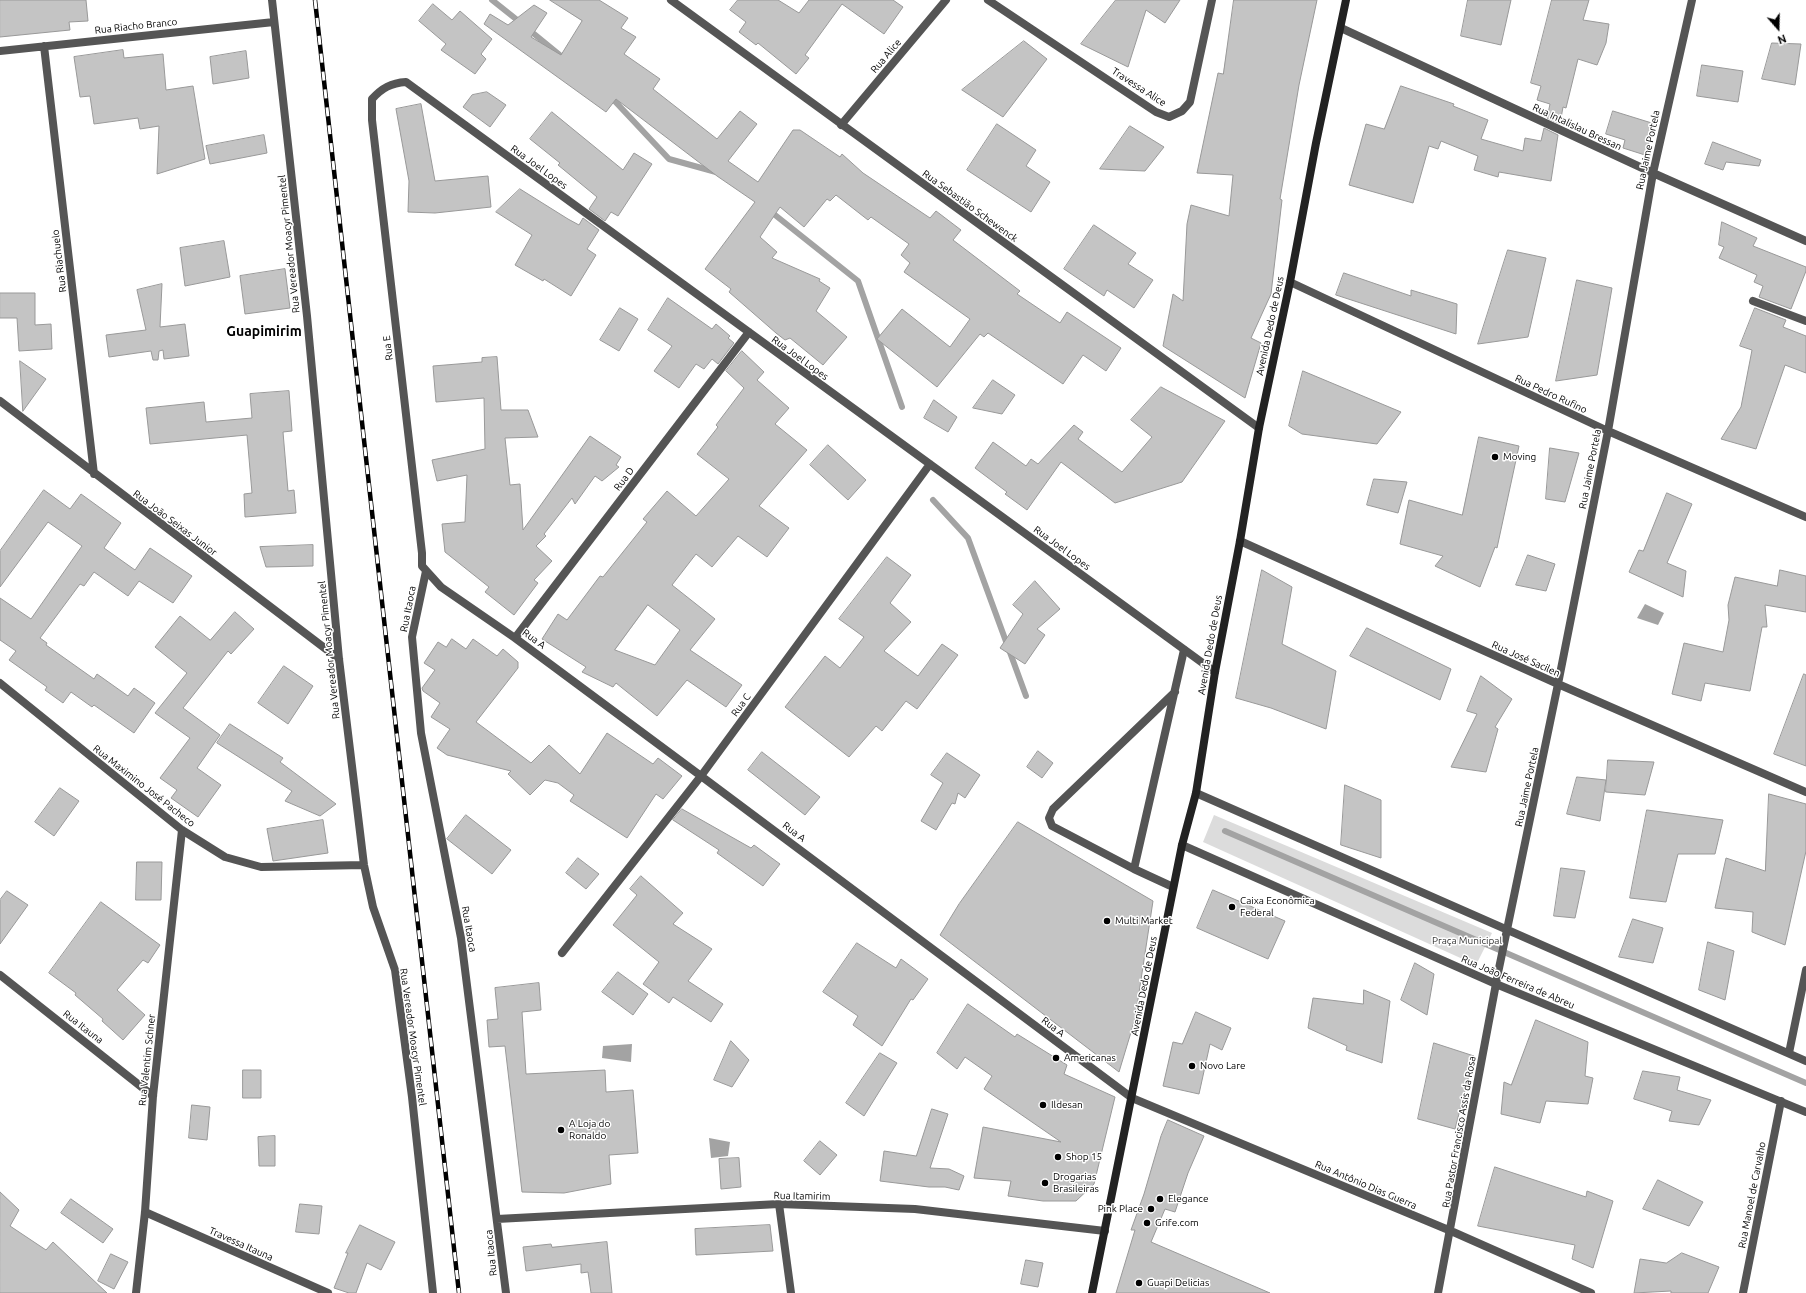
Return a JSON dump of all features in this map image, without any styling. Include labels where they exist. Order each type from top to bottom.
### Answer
[{"type":"main road","name":"Avenida Dedo de Deus","points":[[1092,1293],[1173,887],[1182,845],[1196,793],[1215,672],[1240,541],[1259,428],[1290,282],[1316,143],[1346,0]]},
{"type":"street","name":"Rua Vereador Moacyr Pimentel","points":[[272,0],[307,324],[339,659],[364,866],[373,907],[395,970],[412,1097],[432,1293]]},
{"type":"street","name":"Rua Sebastião Schewenck","points":[[671,0],[1259,428]]},
{"type":"street","name":"Rua Alice","points":[[841,125],[946,0]]},
{"type":"street","name":"Travessa Alice","points":[[988,0],[1156,112],[1168,117],[1182,111],[1190,102],[1212,0]]},
{"type":"street","name":"Rua Jaime Portela","points":[[1498,974],[1558,684],[1608,431],[1653,173],[1692,0]]},
{"type":"street","name":"Rua Riacho Branco","points":[[0,51],[274,22]]},
{"type":"street","name":"Rua Intalislau Bressan","points":[[1341,28],[1653,173],[1806,241]]},
{"type":"street","name":"Rua Riachuelo","points":[[44,46],[94,474]]},
{"type":"street","name":"Rua Joel Lopes","points":[[372,99],[382,88],[396,83],[406,82],[1215,672]]},
{"type":"street","name":"Rua E","points":[[372,99],[372,120],[422,553],[422,566],[426,571]]},
{"type":"street","name":"Rua Pedro Rufino","points":[[1290,282],[1608,431],[1806,517]]},
{"type":"street","points":[[1753,301],[1806,321]]},
{"type":"street","name":"Rua D","points":[[515,638],[749,332]]},
{"type":"street","name":"Rua João Seixas Junior","points":[[0,401],[339,659]]},
{"type":"street","name":"Rua C","points":[[562,952],[701,776],[930,464]]},
{"type":"street","name":"Rua José Sacilen","points":[[1240,541],[1558,684],[1806,792]]},
{"type":"street","name":"Rua A","points":[[426,571],[441,587],[515,638],[1132,1098]]},
{"type":"street","name":"Rua Itaoca","points":[[426,571],[412,637],[421,733],[461,938],[506,1293]]},
{"type":"street","points":[[1134,869],[1184,650]]},
{"type":"street","name":"Rua Maximino José Pacheco","points":[[0,683],[182,830],[225,857],[261,867],[364,866]]},
{"type":"street","points":[[1173,887],[1134,869],[1052,826],[1049,818],[1053,809],[1175,692]]},
{"type":"street","points":[[1196,793],[1806,1061]]},
{"type":"street","name":"Rua Valentim Schner","points":[[136,1293],[145,1212],[153,1096],[182,830]]},
{"type":"street","name":"Rua João Ferreira de Abreu","points":[[1182,845],[1496,984],[1806,1112]]},
{"type":"street","points":[[1789,1053],[1806,970]]},
{"type":"street","name":"Rua Pastor Francisco Assis da Rosa","points":[[1438,1293],[1451,1231],[1498,974]]},
{"type":"street","name":"Rua Itauna","points":[[0,975],[153,1096]]},
{"type":"street","name":"Rua Antônio Dias Guerra","points":[[1132,1098],[1451,1231],[1591,1293]]},
{"type":"street","name":"Rua Manoel de Carvalho","points":[[1743,1293],[1781,1101]]},
{"type":"street","points":[[779,1204],[791,1293]]},
{"type":"street","name":"Rua Itamirim","points":[[497,1219],[779,1204],[915,1209],[1105,1231]]},
{"type":"street","name":"Travessa Itauna","points":[[145,1212],[328,1293]]},
{"type":"green space","name":"Praça Municipal","points":[[1214,815],[1492,933],[1476,965],[1203,842]]},
{"type":"shaded area","points":[[1645,604],[1664,613],[1658,625],[1637,618]]},
{"type":"shaded area","points":[[632,1044],[631,1062],[602,1058],[603,1046]]},
{"type":"shaded area","points":[[709,1138],[730,1142],[728,1156],[711,1158]]},
{"type":"building","points":[[0,0],[86,0],[88,21],[69,22],[70,30],[0,37]]},
{"type":"building","points":[[550,0],[599,0],[628,18],[621,28],[636,37],[624,54],[660,79],[653,89],[717,139],[740,111],[757,124],[728,161],[758,182],[793,130],[800,130],[840,157],[842,154],[863,173],[930,218],[936,211],[961,230],[953,240],[1020,291],[1017,294],[1060,323],[1067,312],[1121,348],[1106,371],[1083,355],[1063,384],[988,333],[984,337],[980,334],[937,387],[877,339],[902,309],[950,347],[970,319],[904,272],[910,263],[901,255],[909,244],[871,217],[868,220],[836,195],[830,201],[827,199],[804,227],[780,207],[760,237],[777,252],[772,258],[820,279],[819,281],[830,288],[816,311],[847,337],[823,365],[790,338],[785,340],[776,333],[729,292],[731,289],[705,269],[755,202],[717,176],[616,99],[606,112],[484,24],[490,14],[508,25],[534,5],[547,13],[531,37],[561,55],[582,21]]},
{"type":"building","points":[[738,0],[778,0],[799,13],[809,0],[893,0],[903,7],[884,34],[842,4],[805,55],[809,58],[796,74],[758,43],[756,45],[739,32],[746,22],[730,10]]},
{"type":"building","points":[[1116,0],[1180,0],[1165,23],[1146,10],[1128,67],[1081,44]]},
{"type":"building","points":[[1234,0],[1317,0],[1299,85],[1280,199],[1282,200],[1271,294],[1251,338],[1261,343],[1245,398],[1163,346],[1173,294],[1183,301],[1187,224],[1191,205],[1229,216],[1233,175],[1197,173],[1218,73],[1223,74]]},
{"type":"building","points":[[1468,0],[1511,0],[1501,45],[1461,36]]},
{"type":"building","points":[[1552,0],[1589,0],[1583,20],[1609,24],[1606,43],[1597,65],[1578,59],[1566,108],[1563,107],[1560,124],[1547,118],[1550,104],[1537,100],[1541,86],[1531,83]]},
{"type":"building","points":[[433,4],[452,20],[460,11],[492,39],[481,54],[486,59],[475,74],[441,50],[446,44],[419,21]]},
{"type":"building","points":[[1024,41],[1047,59],[1003,117],[962,90]]},
{"type":"building","points":[[1772,43],[1801,44],[1795,85],[1762,79]]},
{"type":"building","points":[[123,50],[124,58],[163,54],[166,90],[193,86],[205,159],[157,174],[159,126],[140,129],[138,118],[94,124],[90,96],[80,97],[74,57]]},
{"type":"building","points":[[246,51],[249,78],[213,84],[210,57]]},
{"type":"building","points":[[1702,65],[1743,71],[1738,102],[1697,96]]},
{"type":"building","points":[[1401,86],[1454,104],[1453,106],[1488,120],[1481,139],[1523,151],[1525,138],[1541,141],[1544,128],[1558,135],[1551,181],[1499,172],[1498,177],[1474,170],[1478,156],[1441,141],[1438,149],[1429,146],[1413,203],[1349,185],[1366,124],[1384,129]]},
{"type":"building","points":[[487,92],[506,105],[490,127],[463,107],[472,95]]},
{"type":"building","points":[[421,104],[435,181],[488,176],[491,207],[435,213],[408,212],[409,181],[396,109]]},
{"type":"building","points":[[1613,111],[1655,124],[1645,155],[1623,148],[1625,140],[1606,134]]},
{"type":"building","points":[[552,112],[623,170],[634,153],[652,164],[618,216],[611,212],[605,221],[589,209],[597,197],[558,165],[560,163],[530,139]]},
{"type":"building","points":[[997,124],[1036,150],[1026,166],[1050,182],[1031,212],[967,170]]},
{"type":"building","points":[[1130,126],[1164,147],[1145,171],[1100,169]]},
{"type":"building","points":[[264,135],[267,153],[210,164],[206,146]]},
{"type":"building","points":[[1713,142],[1761,160],[1759,166],[1726,162],[1723,170],[1705,164]]},
{"type":"building","points":[[520,189],[579,225],[583,218],[599,230],[587,249],[596,255],[571,296],[544,279],[543,281],[515,265],[532,235],[496,212]]},
{"type":"building","points":[[1722,222],[1757,238],[1753,246],[1806,267],[1806,271],[1791,309],[1759,297],[1763,286],[1754,282],[1757,275],[1719,258],[1724,247],[1719,245]]},
{"type":"building","points":[[1094,225],[1136,253],[1128,264],[1153,280],[1134,308],[1107,290],[1104,296],[1064,269]]},
{"type":"building","points":[[224,241],[230,277],[185,286],[180,248]]},
{"type":"building","points":[[1508,250],[1546,258],[1528,337],[1478,344]]},
{"type":"building","points":[[285,269],[290,308],[245,314],[240,276]]},
{"type":"building","points":[[1344,273],[1411,296],[1411,290],[1457,304],[1456,334],[1336,295]]},
{"type":"building","points":[[1577,280],[1612,288],[1597,375],[1556,381]]},
{"type":"building","points":[[162,284],[160,327],[185,324],[189,356],[164,359],[163,350],[159,351],[158,360],[153,360],[151,351],[109,357],[106,335],[146,330],[137,290]]},
{"type":"building","points":[[0,293],[35,293],[35,325],[51,324],[52,349],[19,351],[17,318],[0,318]]},
{"type":"building","points":[[668,298],[712,329],[716,324],[730,336],[728,338],[734,343],[718,364],[712,359],[704,369],[696,364],[679,388],[654,371],[672,346],[648,330]]},
{"type":"building","points":[[620,308],[638,319],[619,351],[600,340]]},
{"type":"building","points":[[1755,308],[1786,320],[1783,327],[1806,336],[1806,373],[1785,365],[1756,449],[1721,439],[1741,407],[1752,350],[1740,346]]},
{"type":"building","points":[[742,351],[764,372],[757,380],[789,408],[775,424],[807,450],[759,506],[789,528],[767,557],[738,536],[712,567],[696,554],[672,585],[715,619],[690,650],[742,685],[726,707],[687,680],[657,716],[616,683],[613,687],[582,672],[586,667],[542,639],[558,614],[567,620],[600,576],[603,577],[647,522],[643,519],[667,491],[696,516],[729,479],[697,454],[718,427],[716,425],[744,388],[726,371]],"holes":[[[648,605],[680,630],[655,665],[615,650]]]},
{"type":"building","points":[[497,357],[501,410],[528,410],[538,437],[505,438],[510,485],[520,484],[523,530],[590,436],[621,457],[616,465],[619,467],[602,481],[595,476],[575,504],[572,498],[544,534],[546,536],[536,546],[552,561],[534,580],[538,583],[514,615],[485,592],[489,587],[445,552],[442,524],[465,522],[467,475],[437,481],[432,460],[485,449],[484,398],[436,402],[433,366],[482,362],[482,358]]},
{"type":"building","points":[[20,361],[46,379],[23,411]]},
{"type":"building","points":[[1303,371],[1401,412],[1377,444],[1302,434],[1289,426]]},
{"type":"building","points":[[993,380],[1015,395],[1002,414],[973,408]]},
{"type":"building","points":[[1161,387],[1225,421],[1182,482],[1115,503],[1061,462],[1027,510],[1005,494],[1007,492],[975,468],[993,442],[1026,466],[1031,459],[1038,464],[1074,425],[1083,432],[1078,439],[1122,472],[1152,437],[1131,420]]},
{"type":"building","points":[[289,391],[292,431],[283,432],[288,491],[294,490],[296,513],[245,517],[244,494],[252,493],[247,435],[150,444],[146,408],[204,402],[206,422],[252,418],[250,394]]},
{"type":"building","points":[[934,400],[957,417],[948,432],[924,418]]},
{"type":"building","points":[[1479,437],[1519,446],[1497,548],[1495,547],[1480,587],[1435,566],[1443,556],[1400,544],[1409,500],[1462,515]]},
{"type":"building","points":[[828,445],[866,480],[848,500],[810,465]]},
{"type":"building","points":[[1550,448],[1579,453],[1565,502],[1546,499]]},
{"type":"building","points":[[1374,479],[1407,482],[1398,513],[1367,505]]},
{"type":"building","points":[[44,490],[70,509],[81,494],[121,523],[104,548],[135,570],[150,548],[192,576],[173,603],[139,581],[128,596],[94,572],[84,586],[80,584],[40,638],[47,643],[46,645],[94,679],[97,674],[128,696],[134,688],[155,703],[134,733],[94,705],[92,707],[71,692],[63,703],[45,690],[47,687],[9,660],[16,651],[0,640],[0,598],[31,619],[82,546],[48,522],[0,587],[0,551]]},
{"type":"building","points":[[1667,493],[1692,504],[1667,563],[1686,571],[1683,597],[1629,572],[1639,550],[1643,551]]},
{"type":"building","points":[[313,545],[313,566],[266,567],[260,547]]},
{"type":"building","points":[[1528,555],[1555,564],[1546,591],[1516,585]]},
{"type":"building","points":[[887,557],[911,575],[890,603],[911,622],[884,651],[918,676],[942,644],[958,655],[917,709],[906,701],[882,731],[876,726],[849,757],[785,707],[825,656],[840,668],[864,637],[839,619]]},
{"type":"building","points":[[1262,570],[1292,587],[1282,644],[1336,671],[1326,729],[1271,708],[1236,698]]},
{"type":"building","points":[[1780,570],[1806,576],[1806,612],[1765,605],[1767,627],[1762,627],[1750,691],[1705,683],[1701,701],[1672,694],[1684,643],[1723,652],[1729,620],[1728,605],[1735,577],[1777,586]]},
{"type":"building","points":[[1035,581],[1060,609],[1037,629],[1045,635],[1025,664],[1000,648],[1023,614],[1013,605]]},
{"type":"building","points":[[235,612],[254,629],[231,654],[228,651],[183,708],[220,735],[197,768],[221,785],[198,817],[171,798],[177,790],[160,778],[190,738],[155,713],[187,673],[155,647],[180,616],[210,640]]},
{"type":"building","points":[[1367,628],[1451,669],[1440,700],[1350,656]]},
{"type":"building","points":[[452,639],[466,649],[473,639],[497,656],[503,649],[518,662],[518,668],[476,722],[531,763],[549,745],[580,774],[607,733],[653,764],[658,758],[682,776],[663,799],[656,794],[627,838],[570,801],[574,795],[558,783],[545,780],[530,795],[508,774],[511,771],[447,755],[437,748],[450,729],[431,717],[440,703],[423,691],[422,688],[435,670],[424,663],[438,642],[446,647]]},
{"type":"building","points":[[284,666],[313,686],[288,724],[258,703]]},
{"type":"building","points":[[1804,674],[1806,675],[1806,766],[1774,754]]},
{"type":"building","points":[[1481,676],[1512,699],[1495,727],[1498,729],[1486,772],[1451,767],[1477,714],[1467,711]]},
{"type":"building","points":[[230,724],[283,758],[280,762],[336,804],[320,816],[285,801],[292,791],[217,743]]},
{"type":"building","points":[[1038,751],[1053,763],[1042,778],[1027,767]]},
{"type":"building","points":[[762,752],[820,797],[805,815],[748,770]]},
{"type":"building","points":[[947,753],[980,775],[965,798],[958,793],[955,804],[952,803],[936,830],[921,821],[943,783],[931,775]]},
{"type":"building","points":[[1608,760],[1654,762],[1645,795],[1606,792]]},
{"type":"building","points":[[1577,777],[1606,780],[1600,821],[1567,814]]},
{"type":"building","points":[[1345,785],[1381,800],[1381,858],[1341,845]]},
{"type":"building","points":[[60,788],[79,801],[54,836],[35,822]]},
{"type":"building","points":[[1769,794],[1806,804],[1806,851],[1785,945],[1752,932],[1753,912],[1715,908],[1726,858],[1765,871]]},
{"type":"building","points":[[682,809],[751,848],[754,845],[780,864],[763,886],[717,853],[719,850],[673,820]]},
{"type":"building","points":[[1647,810],[1723,820],[1715,854],[1678,854],[1666,902],[1630,898]]},
{"type":"building","points":[[466,815],[511,850],[492,874],[447,839]]},
{"type":"building","points":[[323,820],[328,853],[273,861],[267,829]]},
{"type":"building","points":[[1018,822],[1153,901],[1135,1019],[1119,1072],[940,935],[959,904]]},
{"type":"building","points":[[578,858],[599,874],[586,889],[566,873]]},
{"type":"building","points":[[137,862],[162,862],[161,900],[136,900]]},
{"type":"building","points":[[1561,868],[1585,871],[1575,918],[1554,916]]},
{"type":"building","points":[[641,876],[683,913],[673,924],[712,949],[688,981],[723,1004],[711,1022],[673,997],[669,1003],[643,984],[659,962],[613,925],[637,895],[630,889]]},
{"type":"building","points":[[1213,890],[1285,921],[1268,959],[1197,928]]},
{"type":"building","points":[[7,891],[28,905],[0,944],[0,900]]},
{"type":"building","points":[[101,902],[160,945],[148,963],[143,960],[117,990],[145,1015],[123,1040],[102,1021],[103,1019],[75,995],[76,993],[49,973]]},
{"type":"building","points":[[1633,919],[1663,928],[1653,963],[1619,957]]},
{"type":"building","points":[[1708,942],[1734,951],[1725,1000],[1699,990]]},
{"type":"building","points":[[857,943],[896,968],[901,959],[928,979],[913,1000],[911,999],[882,1046],[853,1025],[858,1016],[823,992]]},
{"type":"building","points":[[1415,963],[1434,974],[1427,1015],[1401,1000]]},
{"type":"building","points":[[618,972],[648,994],[633,1015],[602,992]]},
{"type":"building","name":"A Loja do Ronaldo","points":[[539,983],[541,1010],[522,1012],[526,1074],[605,1070],[606,1092],[633,1090],[638,1153],[609,1155],[611,1184],[564,1193],[522,1192],[505,1046],[489,1047],[487,1020],[498,1019],[495,988]]},
{"type":"building","points":[[1364,990],[1390,1001],[1382,1063],[1346,1050],[1347,1046],[1308,1028],[1313,998],[1363,1004]]},
{"type":"building","points":[[968,1004],[1015,1037],[1017,1034],[1067,1065],[1064,1074],[1115,1097],[1094,1184],[1076,1201],[1043,1201],[1008,1196],[1011,1181],[974,1178],[983,1127],[1061,1142],[984,1089],[992,1076],[965,1057],[957,1069],[937,1053]]},
{"type":"building","points":[[1196,1012],[1231,1028],[1222,1050],[1210,1044],[1199,1094],[1163,1086],[1173,1042],[1182,1044]]},
{"type":"building","points":[[1536,1020],[1588,1042],[1585,1076],[1593,1078],[1588,1104],[1546,1101],[1540,1123],[1501,1114],[1504,1082],[1511,1085]]},
{"type":"building","points":[[731,1041],[749,1060],[732,1087],[714,1080]]},
{"type":"building","points":[[1434,1043],[1474,1056],[1455,1129],[1418,1119]]},
{"type":"building","points":[[880,1053],[897,1063],[864,1116],[846,1103]]},
{"type":"building","points":[[243,1070],[261,1070],[261,1098],[243,1098]]},
{"type":"building","points":[[1643,1071],[1680,1077],[1677,1090],[1711,1100],[1699,1125],[1669,1121],[1672,1111],[1634,1099]]},
{"type":"building","points":[[192,1105],[210,1107],[207,1140],[189,1138]]},
{"type":"building","points":[[932,1109],[948,1114],[930,1168],[949,1169],[964,1176],[959,1190],[945,1187],[929,1187],[880,1181],[884,1151],[916,1156]]},
{"type":"building","points":[[1168,1120],[1204,1136],[1188,1173],[1175,1212],[1165,1209],[1151,1242],[1270,1293],[1116,1293],[1135,1230],[1131,1230],[1144,1194],[1161,1136]]},
{"type":"building","points":[[275,1136],[275,1166],[259,1166],[258,1137]]},
{"type":"building","points":[[820,1141],[837,1155],[820,1175],[804,1161]]},
{"type":"building","points":[[739,1158],[741,1187],[721,1189],[719,1159]]},
{"type":"building","points":[[1495,1167],[1586,1197],[1587,1191],[1613,1201],[1593,1268],[1572,1259],[1575,1245],[1478,1226]]},
{"type":"building","points":[[1658,1180],[1703,1202],[1689,1226],[1643,1209]]},
{"type":"building","points":[[0,1192],[19,1210],[10,1226],[46,1250],[53,1242],[107,1293],[0,1293]]},
{"type":"building","points":[[71,1199],[113,1229],[103,1243],[61,1213]]},
{"type":"building","points":[[300,1204],[322,1206],[319,1234],[296,1232]]},
{"type":"building","points":[[360,1225],[395,1242],[381,1270],[367,1263],[356,1293],[349,1293],[334,1288],[348,1253],[346,1253]]},
{"type":"building","points":[[770,1225],[773,1251],[696,1255],[695,1229]]},
{"type":"building","points":[[607,1242],[612,1293],[591,1293],[588,1272],[581,1273],[581,1264],[526,1271],[523,1247],[551,1244],[552,1247]]},
{"type":"building","points":[[1682,1253],[1719,1267],[1708,1293],[1671,1293],[1671,1291],[1634,1293],[1640,1259],[1666,1263]]},
{"type":"building","points":[[111,1254],[128,1262],[114,1289],[98,1281]]},
{"type":"building","points":[[1026,1260],[1043,1263],[1038,1287],[1021,1284]]},
{"type":"waterway","points":[[492,0],[521,23]]},
{"type":"waterway","points":[[528,29],[561,56]]},
{"type":"waterway","points":[[610,96],[669,159],[716,172]]},
{"type":"waterway","points":[[770,211],[858,281],[902,407]]},
{"type":"waterway","points":[[933,500],[968,538],[1026,696]]},
{"type":"waterway","points":[[1225,831],[1806,1083]]},
{"type":"railway","points":[[315,0],[459,1293]]},
{"type":"place","name":"Moving","points":[[1495,457]]},
{"type":"place","name":"Caixa Econômica Federal","points":[[1232,907]]},
{"type":"place","name":"Multi Market","points":[[1107,921]]},
{"type":"place","name":"Americanas","points":[[1056,1058]]},
{"type":"place","name":"Novo Lare","points":[[1192,1066]]},
{"type":"place","name":"Ildesan","points":[[1043,1105]]},
{"type":"place","name":"A Loja do Ronaldo","points":[[561,1130]]},
{"type":"place","name":"Shop 15","points":[[1058,1157]]},
{"type":"place","name":"Drogarias Brasileiras","points":[[1045,1183]]},
{"type":"place","name":"Elegance","points":[[1160,1199]]},
{"type":"place","name":"Pink Place","points":[[1151,1209]]},
{"type":"place","name":"Grife.com","points":[[1147,1223]]},
{"type":"place","name":"Guapi Delicias","points":[[1139,1283]]},
{"type":"district","name":"Guapimirim","points":[[264,331]]}]
